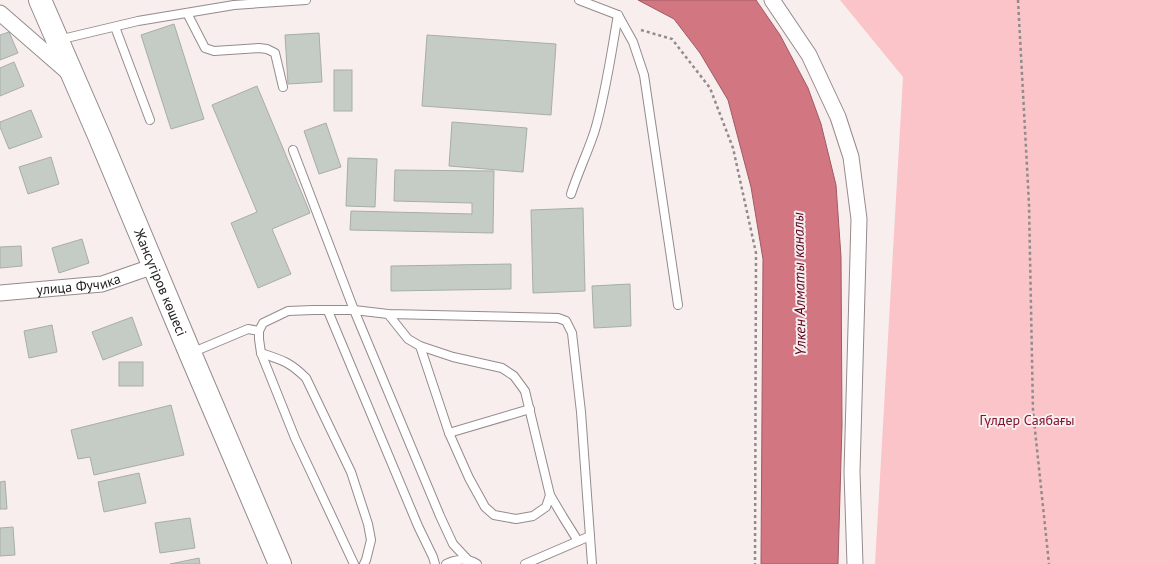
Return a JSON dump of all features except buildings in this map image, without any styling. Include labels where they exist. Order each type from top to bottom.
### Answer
[{"type":"main road","name":"Жансүгіров көшесі","points":[[41,1],[280,564]]},
{"type":"street","points":[[772,0],[809,55],[838,117],[851,157],[859,219],[852,472],[855,564]]},
{"type":"street","points":[[0,13],[73,77]]},
{"type":"street","name":"улица Фучика","points":[[0,293],[102,284],[154,266]]},
{"type":"lane","points":[[58,41],[138,21],[234,6],[306,0]]},
{"type":"lane","points":[[579,0],[618,15],[633,42],[644,75],[678,305]]},
{"type":"lane","points":[[187,13],[205,48],[214,51],[259,48],[267,49],[275,53],[283,87]]},
{"type":"lane","points":[[571,194],[577,175],[587,154],[605,92],[618,15]]},
{"type":"lane","points":[[115,27],[150,120]]},
{"type":"lane","points":[[293,150],[354,310],[440,516],[453,544],[468,560],[477,564]]},
{"type":"lane","points":[[354,564],[295,438],[261,353],[259,339],[263,323],[288,311],[354,310],[388,314],[558,318],[566,321],[572,333],[581,412],[592,564]]},
{"type":"lane","points":[[328,311],[435,564]]},
{"type":"lane","points":[[388,314],[408,339],[420,346],[453,357],[502,368],[514,376],[525,391],[550,495],[578,541]]},
{"type":"lane","points":[[190,353],[248,329],[260,331]]},
{"type":"lane","points":[[420,346],[449,433],[468,478],[485,507],[494,514],[516,519],[533,516],[546,507],[550,495]]},
{"type":"lane","points":[[261,353],[281,359],[294,366],[306,378],[351,472],[368,524],[371,540],[364,564]]},
{"type":"lane","points":[[449,433],[530,409]]},
{"type":"lane","points":[[525,564],[590,536]]},
{"type":"lane","points":[[446,564],[452,561],[468,560]]},
{"type":"path","points":[[1018,0],[1029,204],[1033,411],[1049,564]]},
{"type":"path","points":[[623,24],[672,39],[710,88],[733,148],[756,253],[754,564]]},
{"type":"green space","name":"Гүлдер Саябағы","points":[[840,0],[1171,0],[1171,564],[875,564],[903,77]]},
{"type":"water","name":"Үлкен Алматы каналы","points":[[638,0],[756,0],[780,35],[808,88],[821,124],[836,185],[841,257],[842,425],[838,564],[761,564],[763,259],[751,187],[728,100],[700,53],[674,19]]}]
